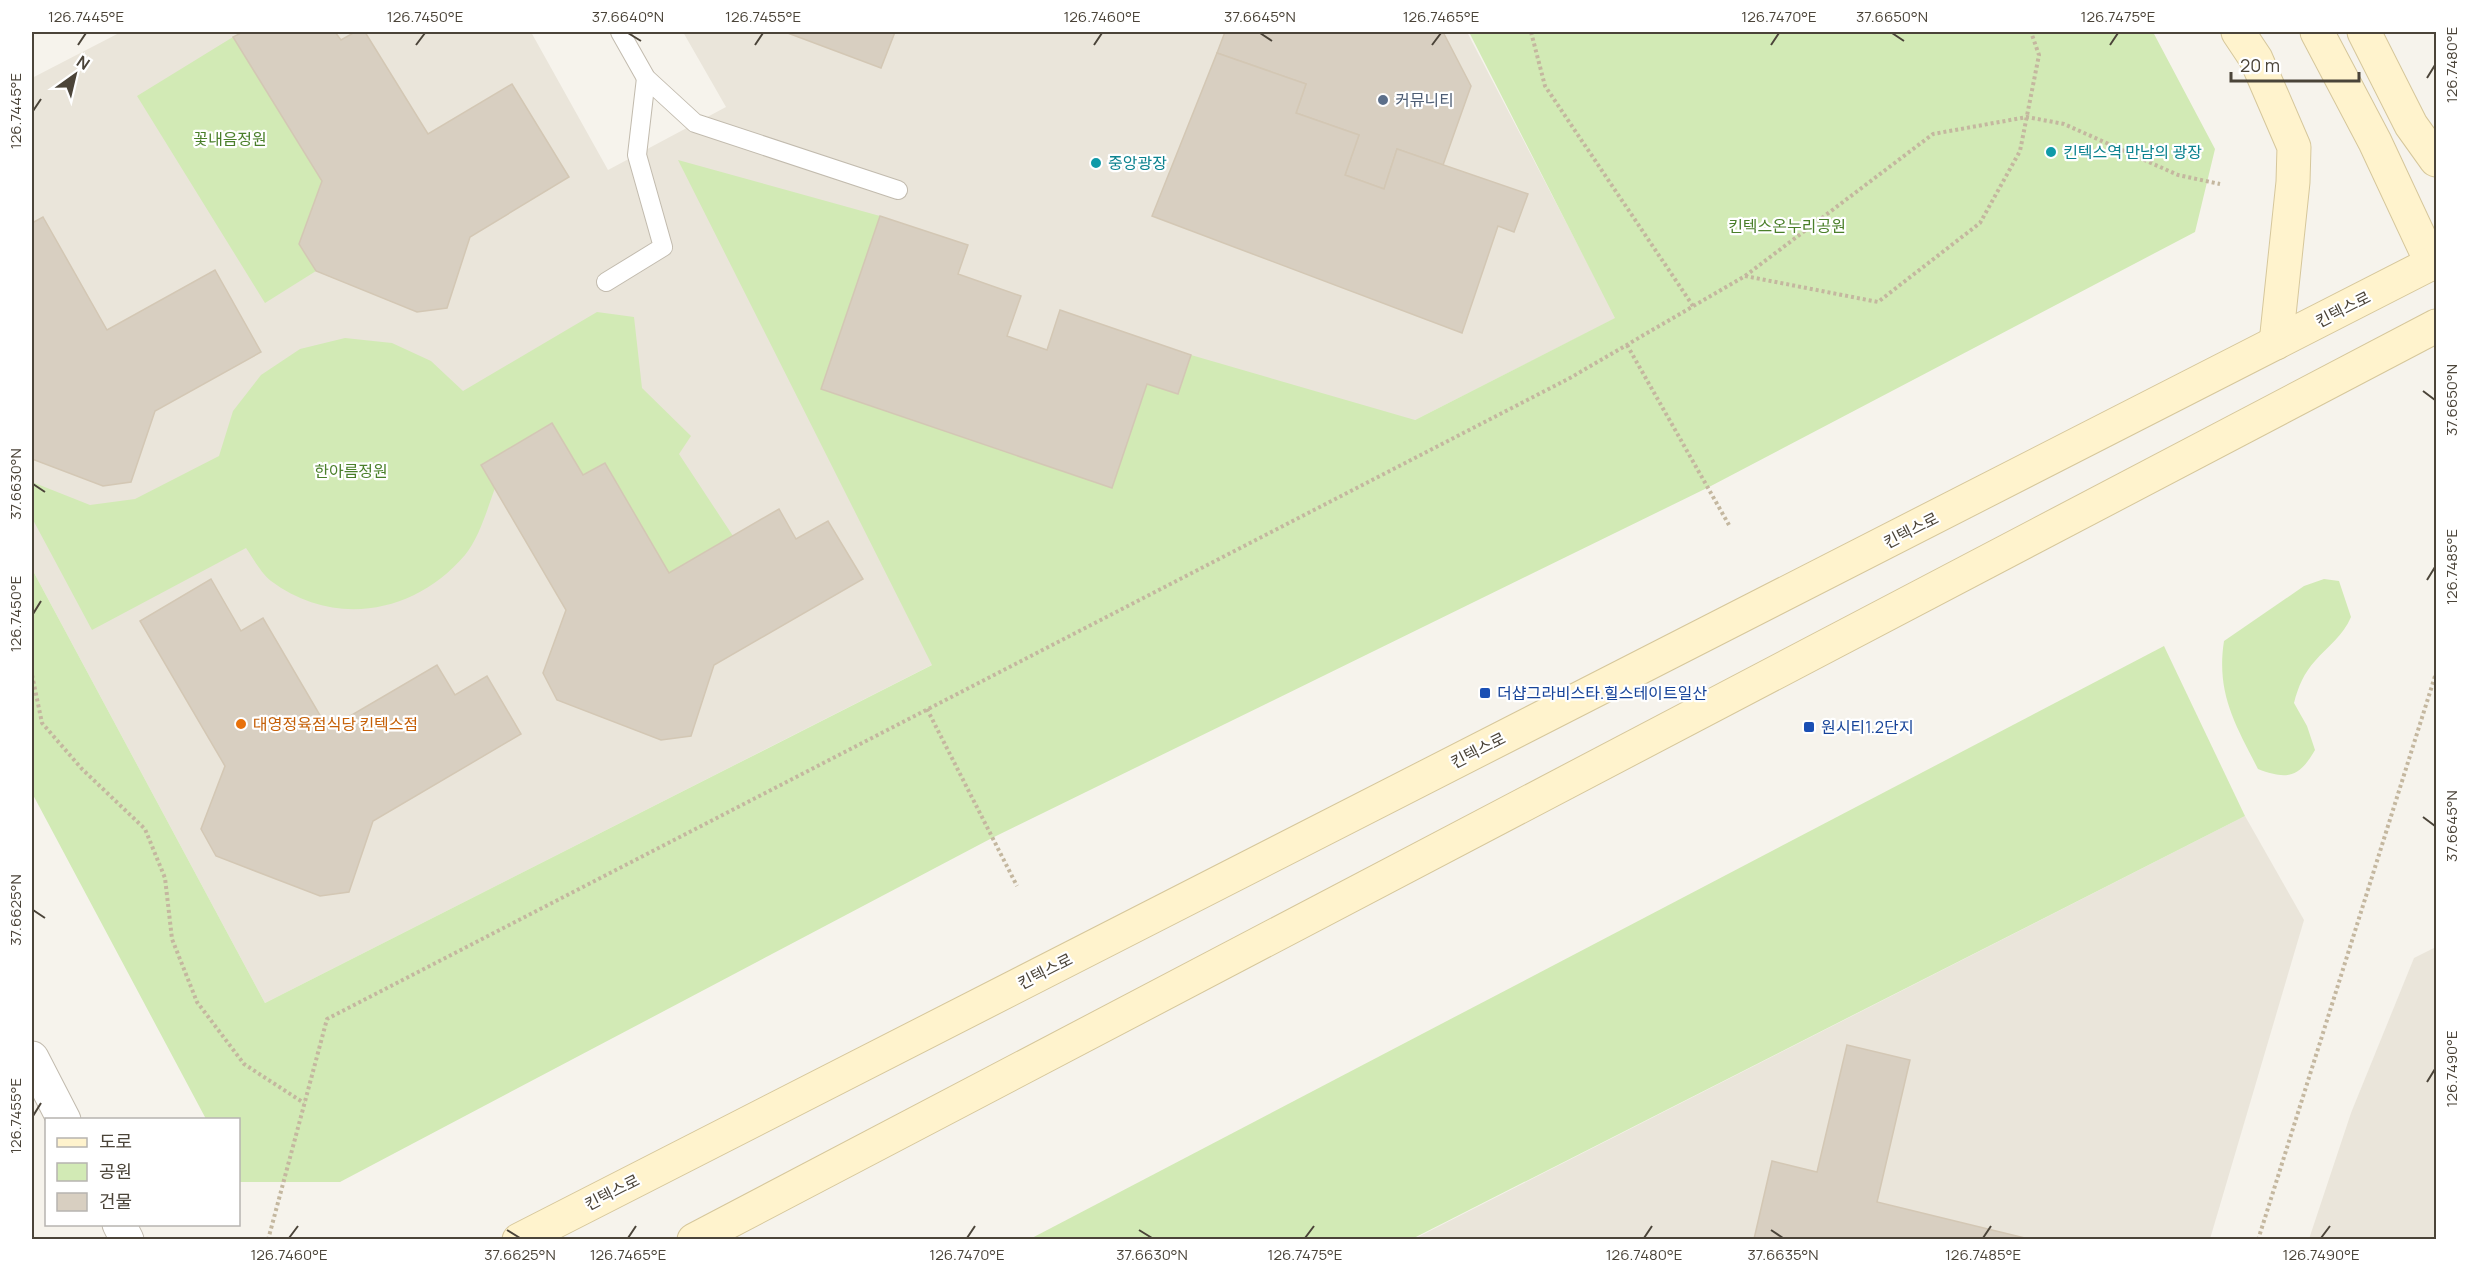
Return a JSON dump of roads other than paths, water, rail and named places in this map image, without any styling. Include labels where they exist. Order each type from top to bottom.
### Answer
[{"type":"main road","points":[[2238,32],[2256,59],[2294,147],[2293,182],[2276,343]]},
{"type":"main road","points":[[2317,32],[2375,142],[2434,262]]},
{"type":"main road","points":[[2364,32],[2411,125],[2436,159]]},
{"type":"main road","name":"킨텍스로","points":[[519,1239],[2434,262]]},
{"type":"main road","points":[[694,1239],[2436,326]]},
{"type":"street","points":[[32,1058],[63,1118]]},
{"type":"lane","points":[[620,32],[646,78],[695,123],[898,190]]},
{"type":"lane","points":[[606,282],[663,248],[637,155],[646,78]]},
{"type":"place","name":"커뮤니티","points":[[1383,100]]},
{"type":"place","name":"킨텍스역 만남의 광장","points":[[2051,152]]},
{"type":"place","name":"중앙광장","points":[[1096,163]]},
{"type":"place","name":"더샵그라비스타.힐스테이트일산","points":[[1485,693]]},
{"type":"place","name":"대영정육점식당 킨텍스점","points":[[241,724]]},
{"type":"place","name":"원시티1.2단지","points":[[1809,727]]},
{"type":"park label","name":"꽃내음정원","points":[[230,139]]},
{"type":"park label","name":"킨텍스온누리공원","points":[[1787,226]]},
{"type":"park label","name":"한아름정원","points":[[351,471]]}]
